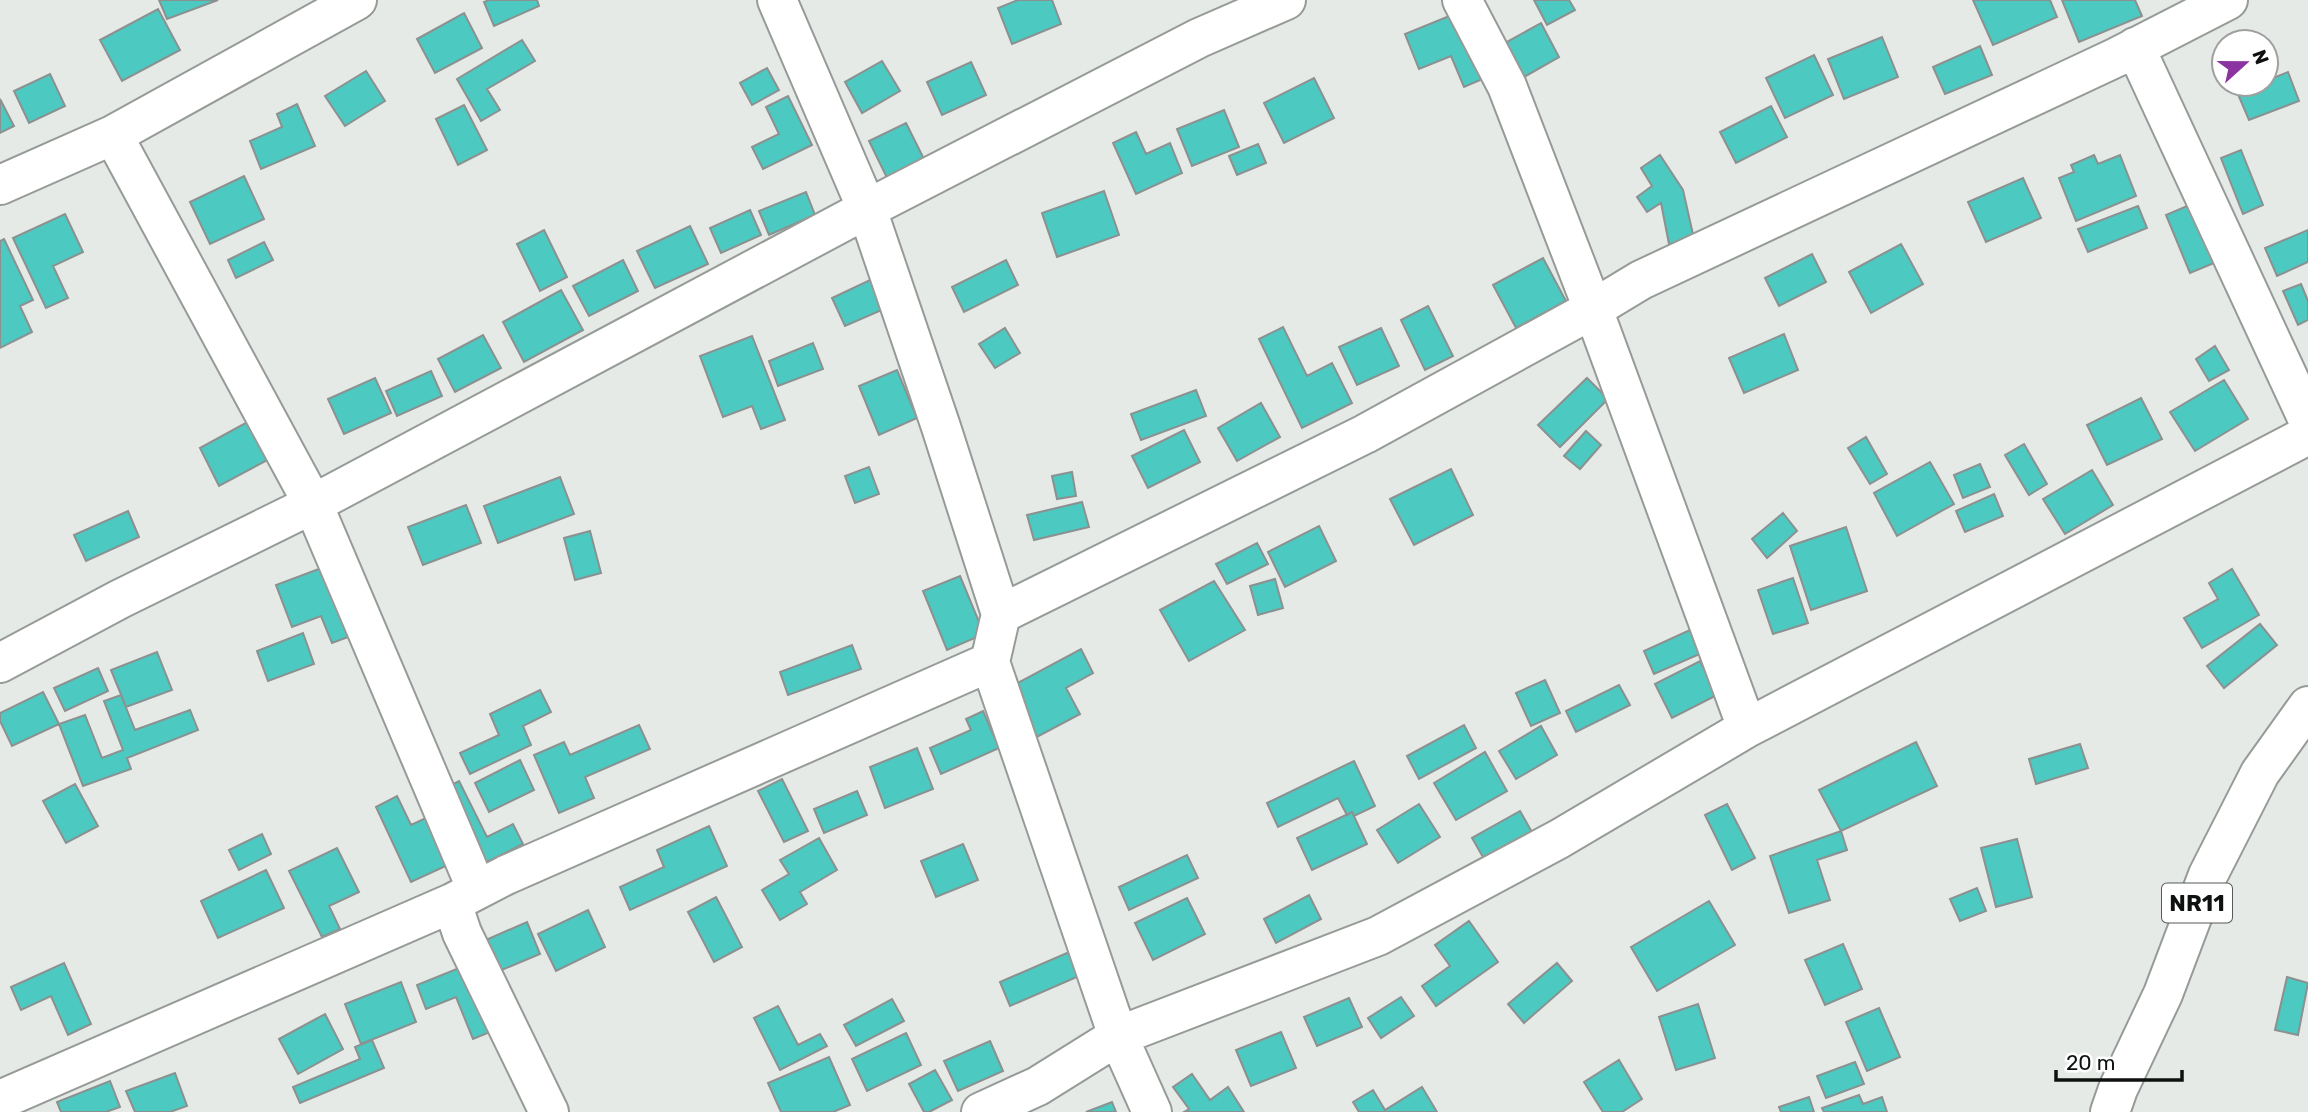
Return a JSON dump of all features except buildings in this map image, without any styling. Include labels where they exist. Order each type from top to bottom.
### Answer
[{"type":"main road","points":[[0,185],[113,135],[358,0]]},
{"type":"main road","points":[[777,0],[867,209],[942,427],[1001,614],[990,662],[1118,1036],[1152,1112]]},
{"type":"main road","points":[[0,663],[120,598],[313,504],[867,209],[1199,38],[1286,0]]},
{"type":"main road","points":[[1462,0],[1507,86],[1593,309],[1746,728]]},
{"type":"main road","points":[[1001,614],[1365,433],[1653,274],[2135,47],[2162,14],[2228,0]]},
{"type":"main road","points":[[2135,47],[2308,420]]},
{"type":"main road","points":[[113,135],[313,504],[464,896],[463,933],[550,1112]]},
{"type":"main road","points":[[982,1112],[1038,1086],[1118,1036],[1378,936],[1559,839],[1746,728],[2308,435]]},
{"type":"main road","points":[[0,1100],[990,662]]},
{"type":"main road","name":"NR11","points":[[2110,1112],[2162,994],[2208,875],[2260,773],[2308,706]]}]
